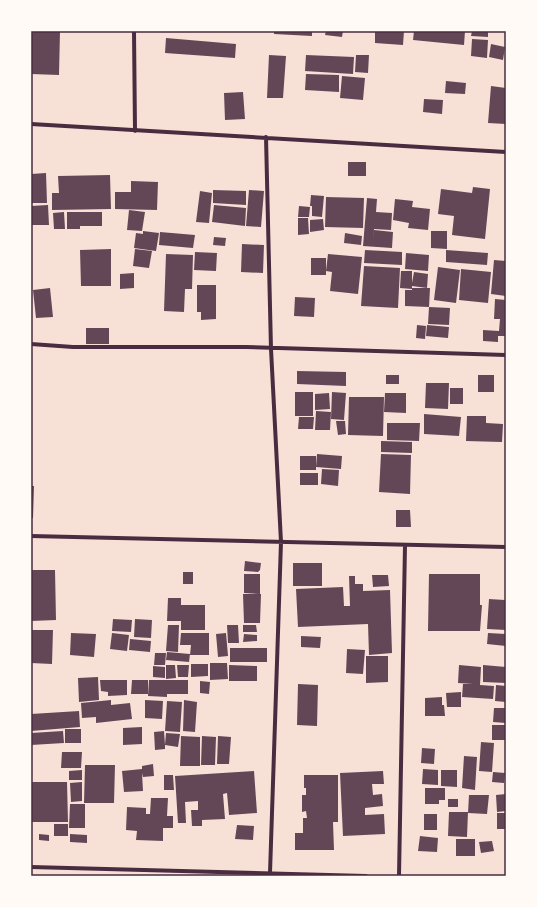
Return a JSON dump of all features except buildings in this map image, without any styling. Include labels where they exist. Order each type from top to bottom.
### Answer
[{"type":"street","points":[[134,31],[135,131]]},
{"type":"street","points":[[31,124],[506,152]]},
{"type":"street","points":[[266,137],[271,349],[281,542],[270,872]]},
{"type":"street","points":[[31,344],[73,347],[246,347],[271,349],[506,355]]},
{"type":"street","points":[[31,536],[506,547]]},
{"type":"street","points":[[399,876],[405,545]]},
{"type":"street","points":[[31,866],[366,876]]}]
